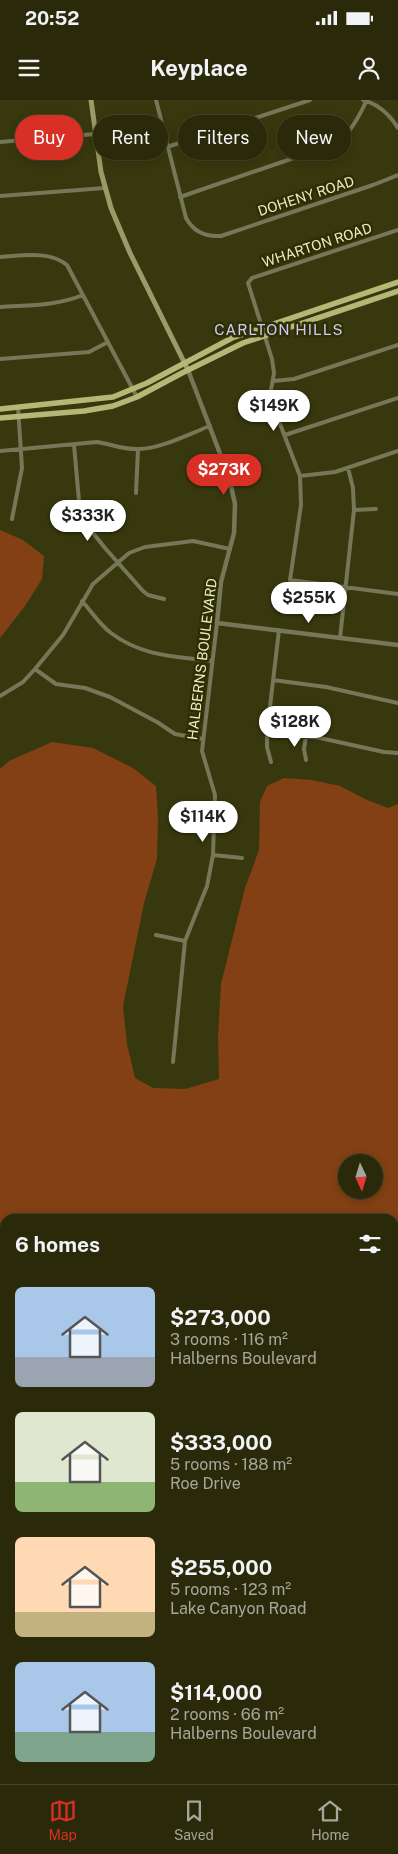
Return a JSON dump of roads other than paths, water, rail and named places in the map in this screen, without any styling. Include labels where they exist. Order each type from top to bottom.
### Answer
[{"type":"main road","name":"HALBERNS BOULEVARD","points":[[91,100],[93,117]]},
{"type":"main road","name":"HALBERNS BOULEVARD","points":[[100,160],[105,188],[130,253],[188,370]]},
{"type":"main road","points":[[0,409],[94,401],[113,397],[133,390],[232,338],[398,282]]},
{"type":"main road","points":[[0,418],[99,409],[137,397],[238,345],[398,291]]},
{"type":"street","points":[[156,100],[160,115]]},
{"type":"street","points":[[168,147],[310,100]]},
{"type":"street","points":[[168,151],[180,197],[329,146],[342,138],[354,126],[365,100],[386,114],[398,128]]},
{"type":"street","points":[[0,142],[93,134]]},
{"type":"street","name":"DOHENY ROAD","points":[[180,197],[186,218],[194,228],[206,235],[220,236],[398,175]]},
{"type":"street","points":[[0,196],[105,188]]},
{"type":"street","name":"WHARTON ROAD","points":[[261,327],[249,280],[398,230]]},
{"type":"street","points":[[0,257],[46,255],[61,261],[69,268],[137,397]]},
{"type":"street","points":[[0,307],[57,303],[83,295]]},
{"type":"street","points":[[261,327],[273,364],[272,403],[300,476],[301,505],[290,580],[398,594]]},
{"type":"street","points":[[0,359],[89,352],[108,342]]},
{"type":"street","points":[[273,381],[294,380],[398,345]]},
{"type":"street","name":"HALBERNS BOULEVARD","points":[[173,1062],[185,941],[206,886],[212,855],[215,795],[202,751],[221,582],[235,526],[234,495],[229,478],[188,370]]},
{"type":"street","points":[[285,436],[398,398]]},
{"type":"street","points":[[12,519],[22,468],[18,407]]},
{"type":"street","points":[[0,450],[97,442],[138,450],[160,445],[210,426]]},
{"type":"street","points":[[74,445],[80,512],[85,522],[148,595],[164,599]]},
{"type":"street","points":[[136,493],[138,450]]},
{"type":"street","points":[[300,476],[319,475],[348,468],[398,451]]},
{"type":"street","points":[[340,638],[344,587],[354,510],[353,488],[348,468]]},
{"type":"street","points":[[354,510],[376,509]]},
{"type":"street","points":[[0,696],[23,682],[35,669],[63,635],[93,584],[118,562],[137,549],[197,541],[230,549]]},
{"type":"street","points":[[82,601],[110,632],[134,647],[148,653],[212,661]]},
{"type":"street","points":[[217,624],[398,645]]},
{"type":"street","points":[[271,762],[267,747],[267,732],[278,630]]},
{"type":"street","points":[[35,669],[56,684],[85,688],[110,697],[157,722],[175,734],[203,739]]},
{"type":"street","points":[[273,680],[326,687],[398,702]]},
{"type":"street","points":[[267,732],[306,736],[384,752],[398,753]]},
{"type":"street","points":[[306,736],[304,750],[306,760]]},
{"type":"street","points":[[212,855],[242,858]]},
{"type":"street","points":[[156,935],[185,941]]},
{"type":"district","name":"CARLTON HILLS","points":[[279,330]]}]
